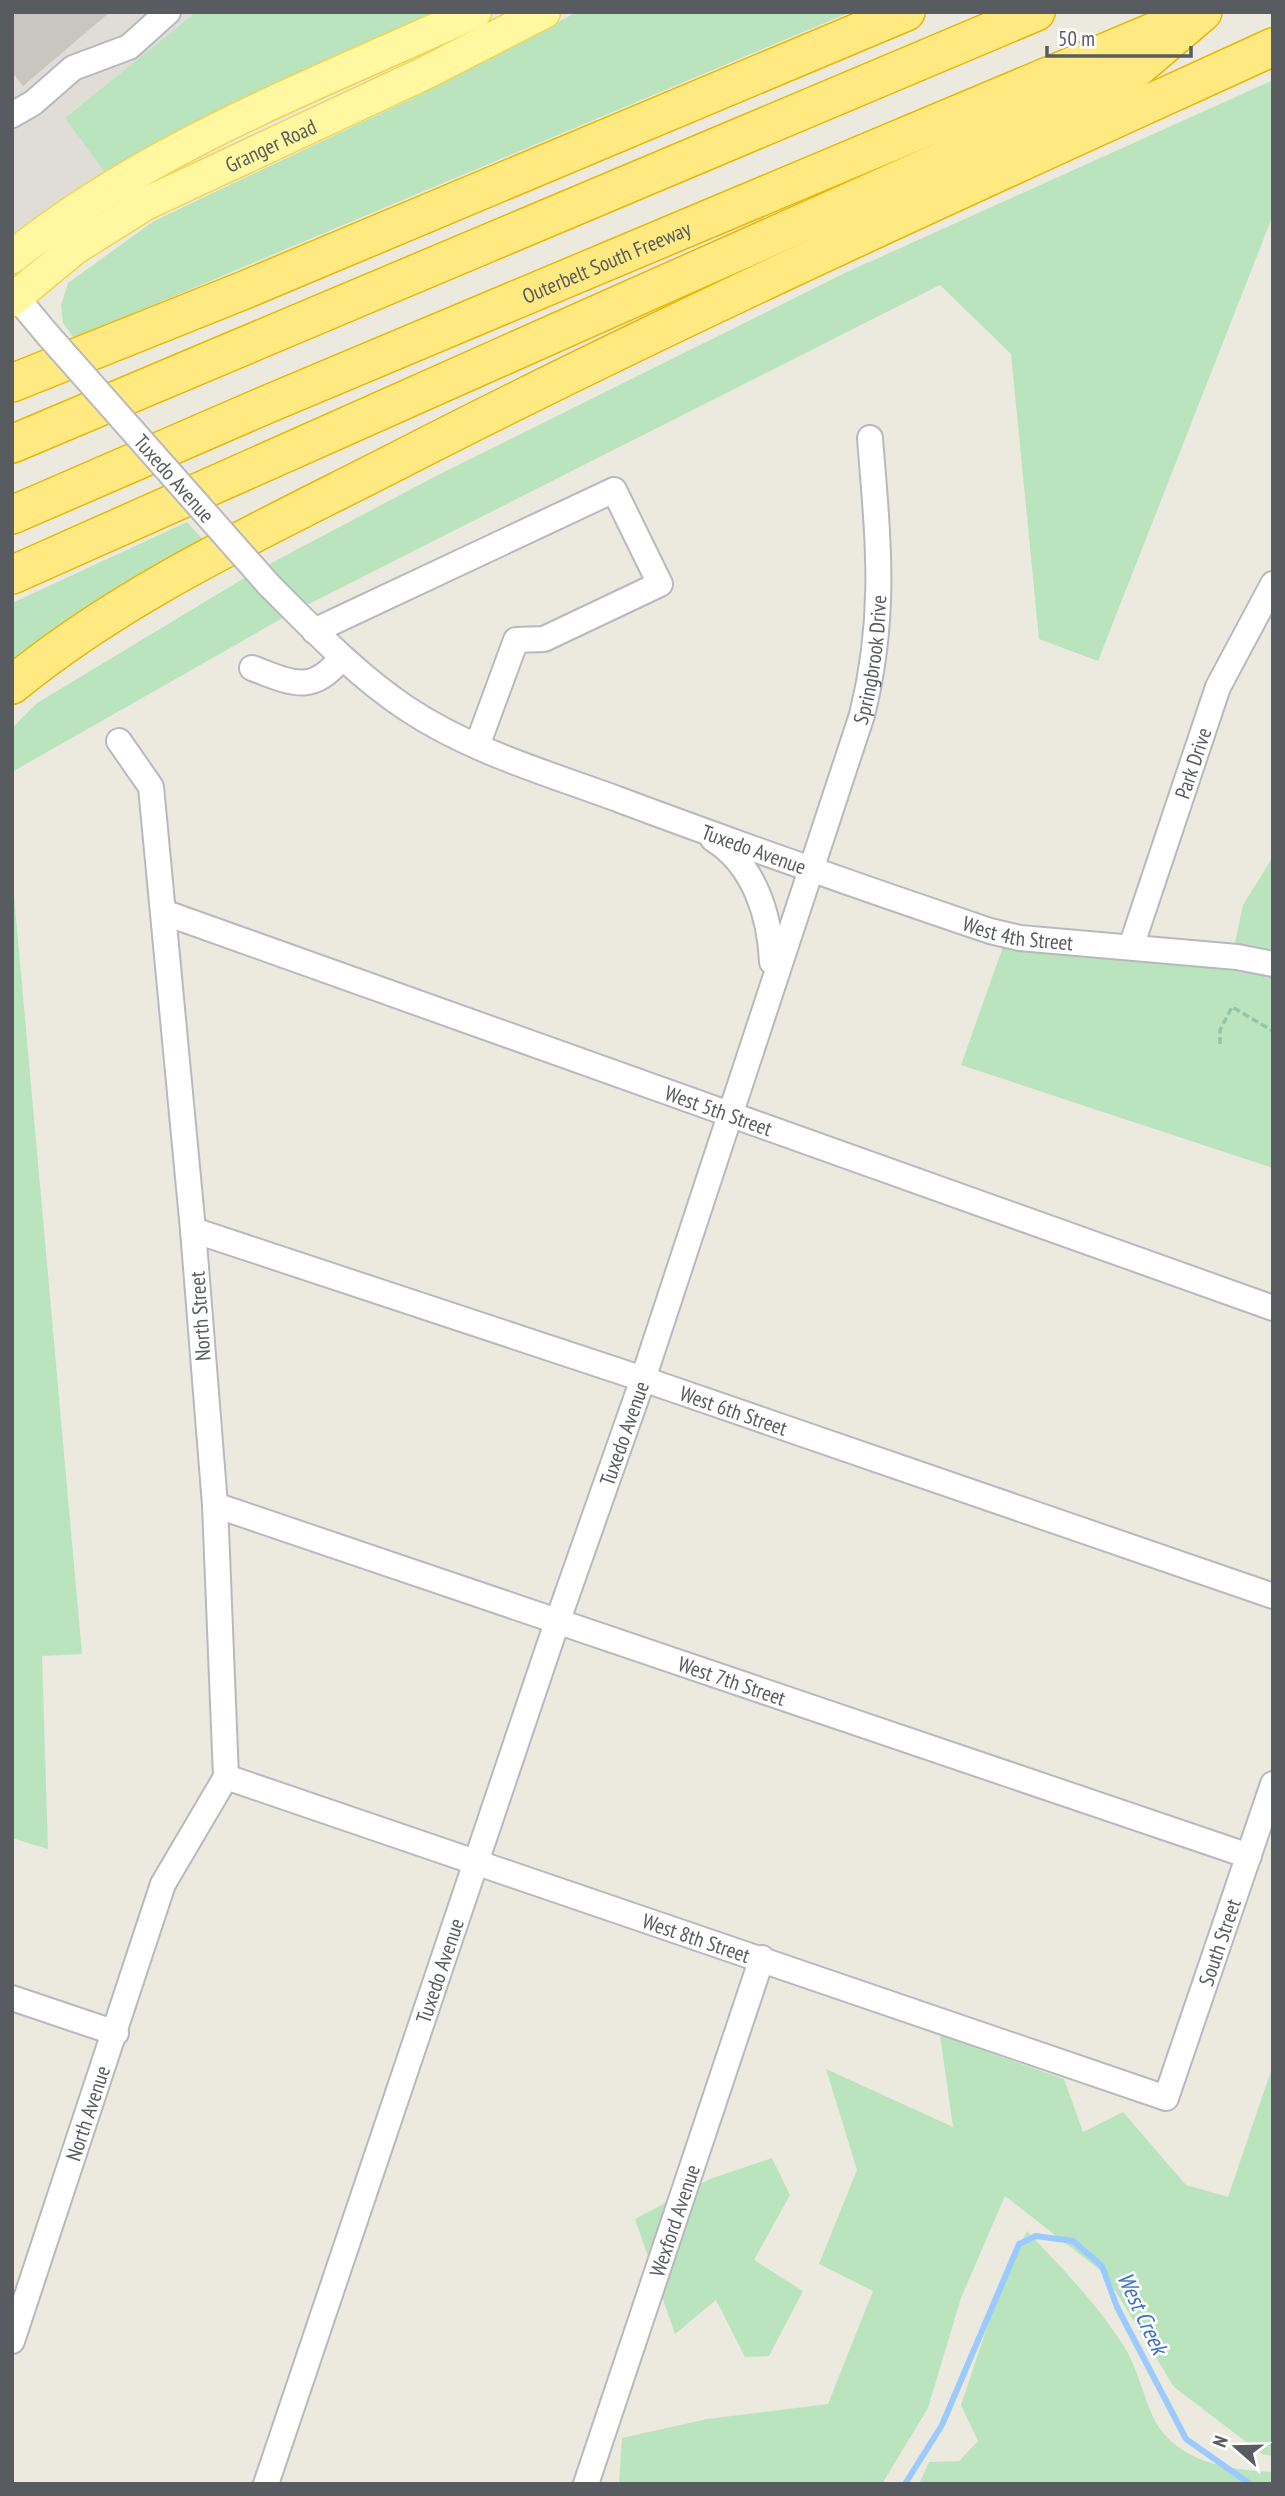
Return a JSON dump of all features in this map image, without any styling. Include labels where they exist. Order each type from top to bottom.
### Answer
[{"type":"highway","points":[[12,383],[242,291],[906,12]]},
{"type":"highway","points":[[12,444],[1036,12]]},
{"type":"highway","points":[[12,575],[1123,80],[1201,12]]},
{"type":"highway","name":"Outerbelt South Freeway","points":[[12,515],[1201,12]]},
{"type":"highway","points":[[12,685],[76,635],[185,571],[489,415],[769,278],[1273,47]]},
{"type":"main road","name":"Granger Road","points":[[12,257],[55,224],[94,199],[232,123],[475,12]]},
{"type":"main road","name":"Granger Road","points":[[13,296],[75,248],[145,204],[425,73],[544,12]]},
{"type":"street","points":[[12,115],[33,103],[73,68],[129,47],[168,12]]},
{"type":"street","name":"Tuxedo Avenue","points":[[13,296],[268,584],[341,658],[408,709],[477,746],[809,870],[643,1379],[476,1861],[267,2484]]},
{"type":"street","name":"Springbrook Drive","points":[[809,870],[862,715],[874,668],[881,580],[870,439]]},
{"type":"street","points":[[314,631],[614,490],[660,584],[544,639],[516,640],[477,746]]},
{"type":"street","name":"Park Drive","points":[[1131,947],[1218,687],[1273,584]]},
{"type":"street","points":[[252,668],[303,684],[320,680],[341,658]]},
{"type":"street","name":"North Street","points":[[119,741],[150,787],[163,912],[193,1230],[215,1505],[226,1777]]},
{"type":"street","points":[[695,828],[723,845],[743,868],[761,899],[771,928],[769,989]]},
{"type":"street","name":"West 4th Street","points":[[809,870],[990,931],[1020,937],[1237,957],[1273,964]]},
{"type":"street","name":"West 5th Street","points":[[163,912],[1273,1308]]},
{"type":"street","name":"West 6th Street","points":[[193,1230],[643,1379],[1273,1596]]},
{"type":"street","name":"West 7th Street","points":[[215,1505],[1250,1856]]},
{"type":"street","name":"West 8th Street","points":[[226,1777],[1166,2098]]},
{"type":"street","name":"North Avenue","points":[[12,2341],[116,2033],[163,1884],[226,1777]]},
{"type":"street","name":"South Street","points":[[1166,2098],[1273,1784]]},
{"type":"street","name":"Wexford Avenue","points":[[586,2484],[762,1958]]},
{"type":"street","points":[[12,1998],[116,2033]]},
{"type":"path","points":[[1220,1044],[1220,1030],[1232,1007],[1273,1031]]},
{"type":"shaded area","points":[[12,12],[196,12],[66,117],[115,186],[12,257]]},
{"type":"green space","points":[[196,12],[475,12],[115,186],[65,118]]},
{"type":"green space","points":[[577,12],[851,12],[74,338],[63,323],[61,305],[68,283],[154,221],[413,98]]},
{"type":"green space","points":[[1273,80],[1273,215],[1098,661],[1039,639],[1011,354],[940,285],[295,611],[12,772],[12,728],[37,703],[256,571],[438,475],[845,273]]},
{"type":"green space","points":[[187,522],[207,544],[12,666],[12,603]]},
{"type":"green space","points":[[1273,857],[1273,1168],[961,1065],[1004,944],[1232,957],[1243,905]]},
{"type":"green space","points":[[12,873],[82,1654],[42,1656],[48,1849],[12,1838]]},
{"type":"green space","points":[[940,2035],[1064,2079],[1083,2132],[1123,2112],[1186,2185],[1228,2197],[1273,2065],[1273,2456],[1262,2454],[1174,2387],[1105,2274],[1005,2196],[961,2298],[928,2408],[882,2484],[619,2484],[622,2438],[707,2419],[828,2404],[873,2291],[819,2264],[857,2170],[826,2069],[953,2127]]},
{"type":"green space","points":[[772,2158],[790,2195],[754,2260],[803,2291],[769,2356],[745,2357],[716,2300],[675,2334],[635,2219],[710,2179]]},
{"type":"green space","points":[[1027,2231],[1090,2300],[1124,2346],[1155,2421],[1165,2435],[1177,2446],[1206,2462],[1273,2472],[1273,2484],[919,2484],[929,2462],[959,2461],[978,2441],[961,2405],[1003,2279]]},
{"type":"building","points":[[12,12],[110,12],[23,86],[12,72]]},
{"type":"waterway","name":"West Creek","points":[[905,2484],[942,2425],[1019,2244],[1036,2236],[1073,2241],[1102,2266],[1117,2307],[1186,2439],[1250,2484]]}]
